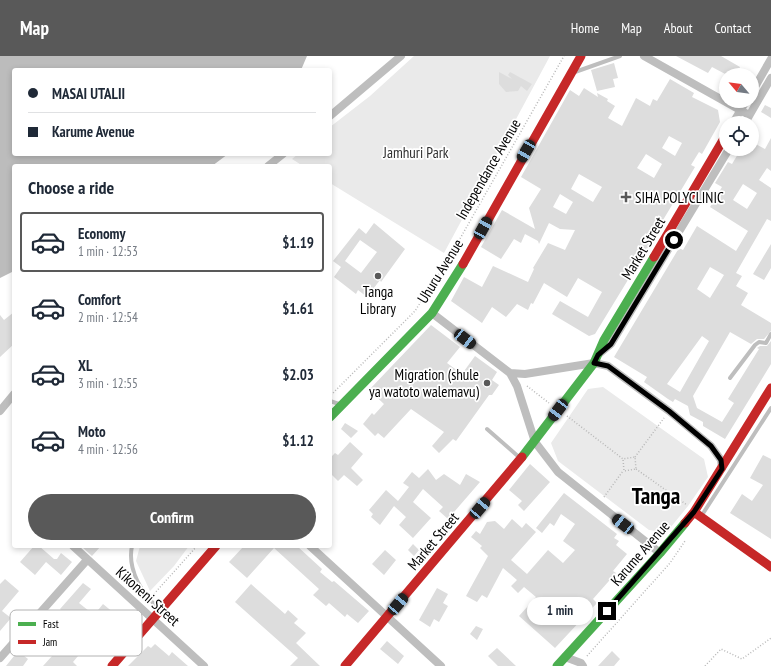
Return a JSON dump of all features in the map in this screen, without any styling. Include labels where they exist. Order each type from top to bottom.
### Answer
[{"type":"street","points":[[332,114],[401,56]]},
{"type":"street","name":"Uhuru Avenue","points":[[332,415],[432,313],[454,279],[581,56]]},
{"type":"street","points":[[644,56],[660,60],[749,115],[771,78]]},
{"type":"street","points":[[759,81],[770,64]]},
{"type":"street","points":[[737,116],[741,110]]},
{"type":"street","name":"Market Street","points":[[596,359],[604,340],[719,148]]},
{"type":"street","points":[[270,164],[280,156]]},
{"type":"street","name":"Market Street","points":[[345,666],[521,459],[596,359],[611,344],[725,156]]},
{"type":"street","points":[[432,313],[510,373],[517,386],[535,442],[558,472],[660,553]]},
{"type":"street","points":[[510,373],[525,374],[596,359],[608,366],[669,411],[716,451],[721,460],[722,469]]},
{"type":"street","name":"Karume Avenue","points":[[557,666],[660,553],[698,515],[722,469],[771,388]]},
{"type":"street","points":[[0,411],[12,396]]},
{"type":"street","points":[[698,515],[771,566]]},
{"type":"street","name":"Kikoneni Street","points":[[75,548],[141,610]]},
{"type":"street","points":[[142,632],[214,548]]},
{"type":"street","points":[[312,548],[441,666]]},
{"type":"street","points":[[43,610],[87,560]]},
{"type":"street","name":"Kikoneni Street","points":[[142,611],[204,666]]},
{"type":"street","points":[[0,658],[10,647]]},
{"type":"street","points":[[112,666],[121,656]]},
{"type":"street","points":[[565,657],[582,665]]},
{"type":"lane","points":[[570,74],[620,56]]},
{"type":"lane","points":[[730,378],[755,345],[759,342],[766,343],[771,334]]},
{"type":"lane","points":[[332,402],[341,405]]},
{"type":"lane","points":[[698,515],[771,408]]},
{"type":"lane","points":[[487,429],[521,459]]},
{"type":"lane","points":[[132,548],[131,561],[134,574],[148,600],[161,610]]},
{"type":"path","name":"Independance Avenue","points":[[332,395],[415,311],[449,258],[564,56]]},
{"type":"path","points":[[522,382],[623,459],[635,457]]},
{"type":"path","points":[[636,469],[635,457],[669,411]]},
{"type":"path","points":[[598,505],[624,471],[623,459]]},
{"type":"path","points":[[624,471],[636,469],[698,515]]},
{"type":"path","points":[[582,665],[670,563],[687,537]]},
{"type":"path","points":[[148,600],[195,548]]},
{"type":"path","points":[[705,666],[721,649],[742,659],[771,638]]},
{"type":"green space","name":"Jamhuri Park","points":[[414,56],[550,56],[444,253],[332,184],[332,164],[300,164],[292,159],[296,156],[332,156],[332,125],[370,96]]},
{"type":"green space","points":[[603,387],[704,459],[708,477],[688,506],[666,533],[649,530],[558,461],[551,443],[588,389]]},
{"type":"green space","points":[[139,548],[188,548],[174,566],[150,591],[136,561]]},
{"type":"shaded area","points":[[0,56],[307,56],[302,68],[12,68],[12,156],[225,156],[215,164],[12,164],[12,272],[0,278]]},
{"type":"building","points":[[676,56],[721,56],[740,67],[719,68],[719,71],[712,67],[708,73]]},
{"type":"building","points":[[614,63],[618,78],[613,79],[615,87],[597,91],[591,70]]},
{"type":"building","points":[[499,72],[512,79],[508,75],[510,72],[532,84],[527,91],[521,86],[518,91],[506,92],[499,84]]},
{"type":"building","points":[[670,79],[694,93],[692,97],[718,110],[719,124],[702,154],[699,152],[691,165],[695,167],[660,225],[663,226],[650,248],[648,247],[595,334],[589,336],[552,314],[560,301],[588,317],[602,292],[578,278],[567,297],[544,283],[533,304],[531,303],[528,310],[517,304],[506,317],[492,307],[482,323],[451,301],[464,277],[482,287],[493,266],[528,282],[534,269],[533,268],[548,243],[565,250],[575,230],[560,229],[549,223],[539,244],[538,241],[525,234],[521,243],[514,239],[501,259],[481,247],[502,210],[535,229],[529,208],[541,189],[521,177],[570,90],[579,96],[584,88],[598,97],[597,93],[608,99],[607,101],[615,106],[608,118],[622,126],[636,98],[650,106],[653,99],[657,101]],"holes":[[[669,136],[682,143],[675,156],[662,148]],[[646,154],[662,164],[654,178],[637,168]],[[579,174],[602,187],[593,202],[571,189]],[[560,194],[573,202],[566,214],[553,207]]]},
{"type":"building","points":[[765,105],[771,108],[771,118],[761,112]]},
{"type":"building","points":[[771,138],[771,171],[767,168],[759,180],[771,188],[771,221],[767,219],[736,273],[742,276],[736,286],[748,293],[741,305],[771,323],[771,331],[764,339],[757,339],[751,344],[730,332],[693,396],[697,408],[722,422],[734,403],[728,399],[759,349],[757,348],[760,346],[767,346],[771,341],[771,364],[725,439],[703,426],[703,422],[690,415],[688,406],[675,399],[673,402],[668,399],[644,382],[647,377],[614,357],[679,248],[683,250],[697,226],[736,251],[748,231],[710,207],[722,187],[715,183],[728,162],[732,164],[737,156],[759,156],[759,146],[765,149]],"holes":[[[743,184],[757,193],[747,209],[733,200]],[[710,267],[724,275],[710,298],[697,289]],[[702,336],[709,341],[680,392],[667,384]]]},
{"type":"building","points":[[374,223],[405,249],[381,282],[380,280],[367,297],[358,290],[356,294],[334,277],[341,267],[333,261],[359,228],[366,234]],"holes":[[[360,240],[377,252],[361,273],[345,261]]]},
{"type":"building","points":[[771,244],[771,268],[764,280],[753,274]]},
{"type":"building","points":[[12,314],[12,346],[0,357],[0,315],[4,320]]},
{"type":"building","points":[[431,325],[460,347],[447,363],[462,374],[475,356],[497,372],[492,380],[499,385],[492,395],[489,395],[456,441],[453,439],[439,453],[432,446],[444,432],[411,409],[384,438],[378,433],[375,436],[363,424],[372,413],[374,415],[384,404],[369,390]]},
{"type":"building","points":[[345,423],[358,431],[351,438],[341,429]]},
{"type":"building","points":[[350,442],[363,454],[351,468],[363,480],[357,486],[344,475],[338,481],[332,475],[332,456],[335,453],[338,455]]},
{"type":"building","points":[[763,455],[771,459],[771,539],[730,513],[742,494],[752,501],[763,485],[750,478]]},
{"type":"building","points":[[530,464],[550,482],[524,511],[518,505],[522,501],[509,490]]},
{"type":"building","points":[[428,469],[436,480],[444,474],[460,485],[466,474],[480,482],[448,519],[439,511],[443,507],[423,489],[413,502],[431,518],[413,538],[399,525],[406,517],[394,506],[380,525],[371,517],[373,514],[369,510],[386,490],[398,501],[409,487],[403,483],[412,472],[419,478]]},
{"type":"building","points":[[564,493],[617,534],[614,538],[619,541],[616,545],[627,554],[613,571],[616,573],[593,599],[597,603],[555,648],[519,616],[536,597],[524,587],[518,593],[511,586],[517,580],[503,568],[487,598],[482,595],[477,602],[466,596],[488,556],[480,548],[482,546],[471,537],[476,531],[480,534],[487,522],[495,521],[504,529],[512,519],[522,528],[526,523],[536,532],[511,560],[527,574],[548,550],[563,563],[575,550],[563,541],[575,524],[561,514],[554,526],[550,523],[542,533],[536,528]]},
{"type":"building","points":[[413,544],[419,550],[414,556],[408,550]]},
{"type":"building","points":[[32,548],[41,548],[54,559],[57,559],[61,553],[72,562],[61,575],[46,562],[35,575],[20,562]]},
{"type":"building","points":[[83,548],[99,548],[92,556]]},
{"type":"building","points":[[242,548],[274,548],[247,578],[229,562]]},
{"type":"building","points":[[274,548],[299,548],[322,569],[320,572],[332,582],[334,581],[369,611],[358,623],[347,614],[345,617],[329,603],[326,606],[313,595],[319,589]]},
{"type":"building","points":[[385,550],[396,560],[384,575],[372,564]]},
{"type":"building","points":[[5,579],[19,591],[2,611],[10,617],[10,619],[0,631],[0,584]]},
{"type":"building","points":[[83,583],[91,589],[79,603],[88,610],[60,609]]},
{"type":"building","points":[[251,584],[285,614],[288,610],[298,619],[294,623],[306,633],[296,643],[320,666],[290,666],[298,658],[235,602]]},
{"type":"building","points":[[437,588],[448,594],[443,603],[448,606],[439,622],[434,619],[430,627],[419,620]]},
{"type":"building","points":[[103,604],[110,610],[98,610]]},
{"type":"building","points":[[476,626],[483,629],[477,640],[470,634]]},
{"type":"building","points":[[387,641],[404,656],[398,664],[380,649]]},
{"type":"building","points":[[155,644],[169,656],[172,652],[188,666],[128,666],[138,656],[142,656],[142,652],[148,646],[151,648]]},
{"type":"building","points":[[497,648],[516,666],[498,666],[488,656]]},
{"type":"building","points":[[612,651],[620,659],[614,666],[598,666]]},
{"type":"building","points":[[14,656],[24,656],[28,659],[23,666],[6,666]]},
{"type":"building","points":[[52,656],[78,656],[73,662],[77,666],[43,666]]},
{"type":"traffic: fast","points":[[522,457],[594,363],[604,340],[654,257]]},
{"type":"traffic: fast","points":[[332,415],[432,313],[463,264]]},
{"type":"traffic: fast","points":[[557,666],[660,553],[685,523]]},
{"type":"traffic: jam","points":[[463,264],[581,56]]},
{"type":"traffic: jam","points":[[654,257],[719,147]]},
{"type":"traffic: jam","points":[[685,523],[694,512],[771,388]]},
{"type":"traffic: jam","points":[[345,666],[522,457]]},
{"type":"traffic: jam","points":[[694,512],[771,567]]},
{"type":"traffic: jam","points":[[142,631],[214,548]]},
{"type":"traffic: jam","points":[[112,666],[121,656]]},
{"type":"place","name":"SIHA POLYCLINIC","points":[[626,197]]},
{"type":"place","name":"Tanga Library","points":[[378,276]]},
{"type":"place","name":"Migration (shule ya watoto walemavu)","points":[[487,383]]},
{"type":"district","name":"Tanga","points":[[656,495]]},
{"type":"route","points":[[607,611],[660,553],[694,512],[722,469],[721,460],[716,451],[694,431],[608,366],[594,363],[598,355],[611,344],[674,240]]}]
